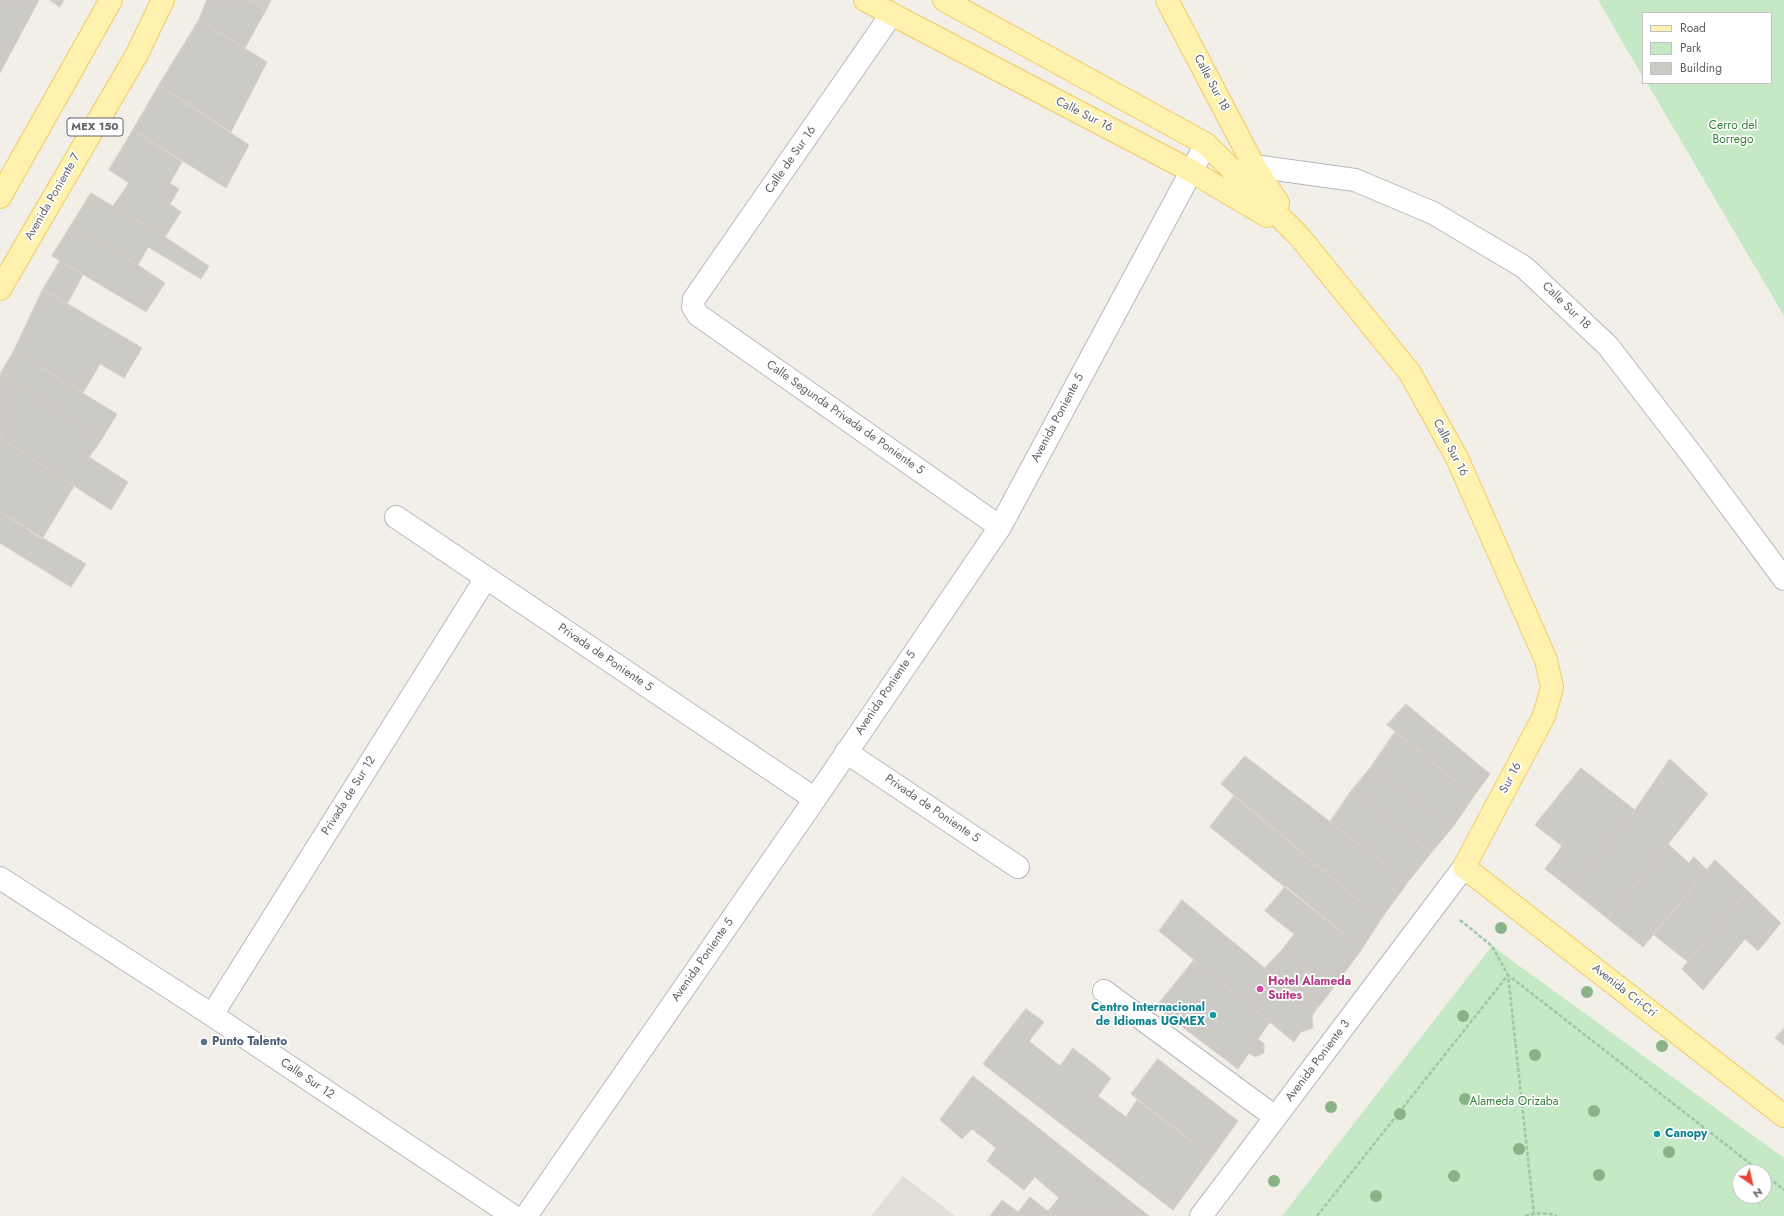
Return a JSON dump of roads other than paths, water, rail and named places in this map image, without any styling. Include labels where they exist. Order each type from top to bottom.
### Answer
[{"type":"main road","points":[[0,197],[111,0]]},
{"type":"main road","name":"Avenida Poniente 7","points":[[0,289],[137,54],[163,0]]},
{"type":"main road","name":"Calle Sur 16","points":[[865,0],[891,15],[1191,171],[1299,236]]},
{"type":"main road","name":"Calle Sur 16","points":[[944,0],[1206,144],[1299,236],[1410,373],[1457,458],[1546,660],[1552,687]]},
{"type":"main road","name":"Calle Sur 18","points":[[1167,0],[1254,166],[1299,236]]},
{"type":"main road","name":"Sur 16","points":[[1464,867],[1544,716],[1552,687]]},
{"type":"main road","name":"Avenida Cri-Crí","points":[[1464,867],[1784,1116]]},
{"type":"street","name":"Calle de Sur 16","points":[[693,307],[694,300],[891,15]]},
{"type":"street","name":"Avenida Poniente 5","points":[[526,1216],[815,800],[846,752],[1000,527],[1206,144]]},
{"type":"street","name":"Calle Sur 18","points":[[1254,166],[1355,180],[1433,213],[1524,267],[1608,346],[1692,455],[1784,579]]},
{"type":"street","name":"Calle Segunda Privada de Poniente 5","points":[[693,307],[698,315],[1000,527]]},
{"type":"street","name":"Privada de Poniente 5","points":[[396,517],[815,800]]},
{"type":"street","name":"Privada de Sur 12","points":[[212,1015],[486,578]]},
{"type":"street","name":"Privada de Poniente 5","points":[[846,752],[1018,867]]},
{"type":"street","name":"Avenida Poniente 3","points":[[1200,1216],[1464,867]]},
{"type":"street","name":"Calle Sur 12","points":[[0,878],[212,1015],[512,1216]]},
{"type":"street","points":[[1104,991],[1275,1117]]},
{"type":"place","name":"Hotel Alameda Suites","points":[[1260,989]]},
{"type":"place","name":"Centro Internacional de Idiomas UGMEX","points":[[1213,1015]]},
{"type":"place","name":"Punto Talento","points":[[204,1042]]},
{"type":"place","name":"Canopy","points":[[1657,1134]]},
{"type":"park label","name":"Cerro del Borrego","points":[[1733,133]]},
{"type":"park label","name":"Alameda Orizaba","points":[[1514,1102]]}]
